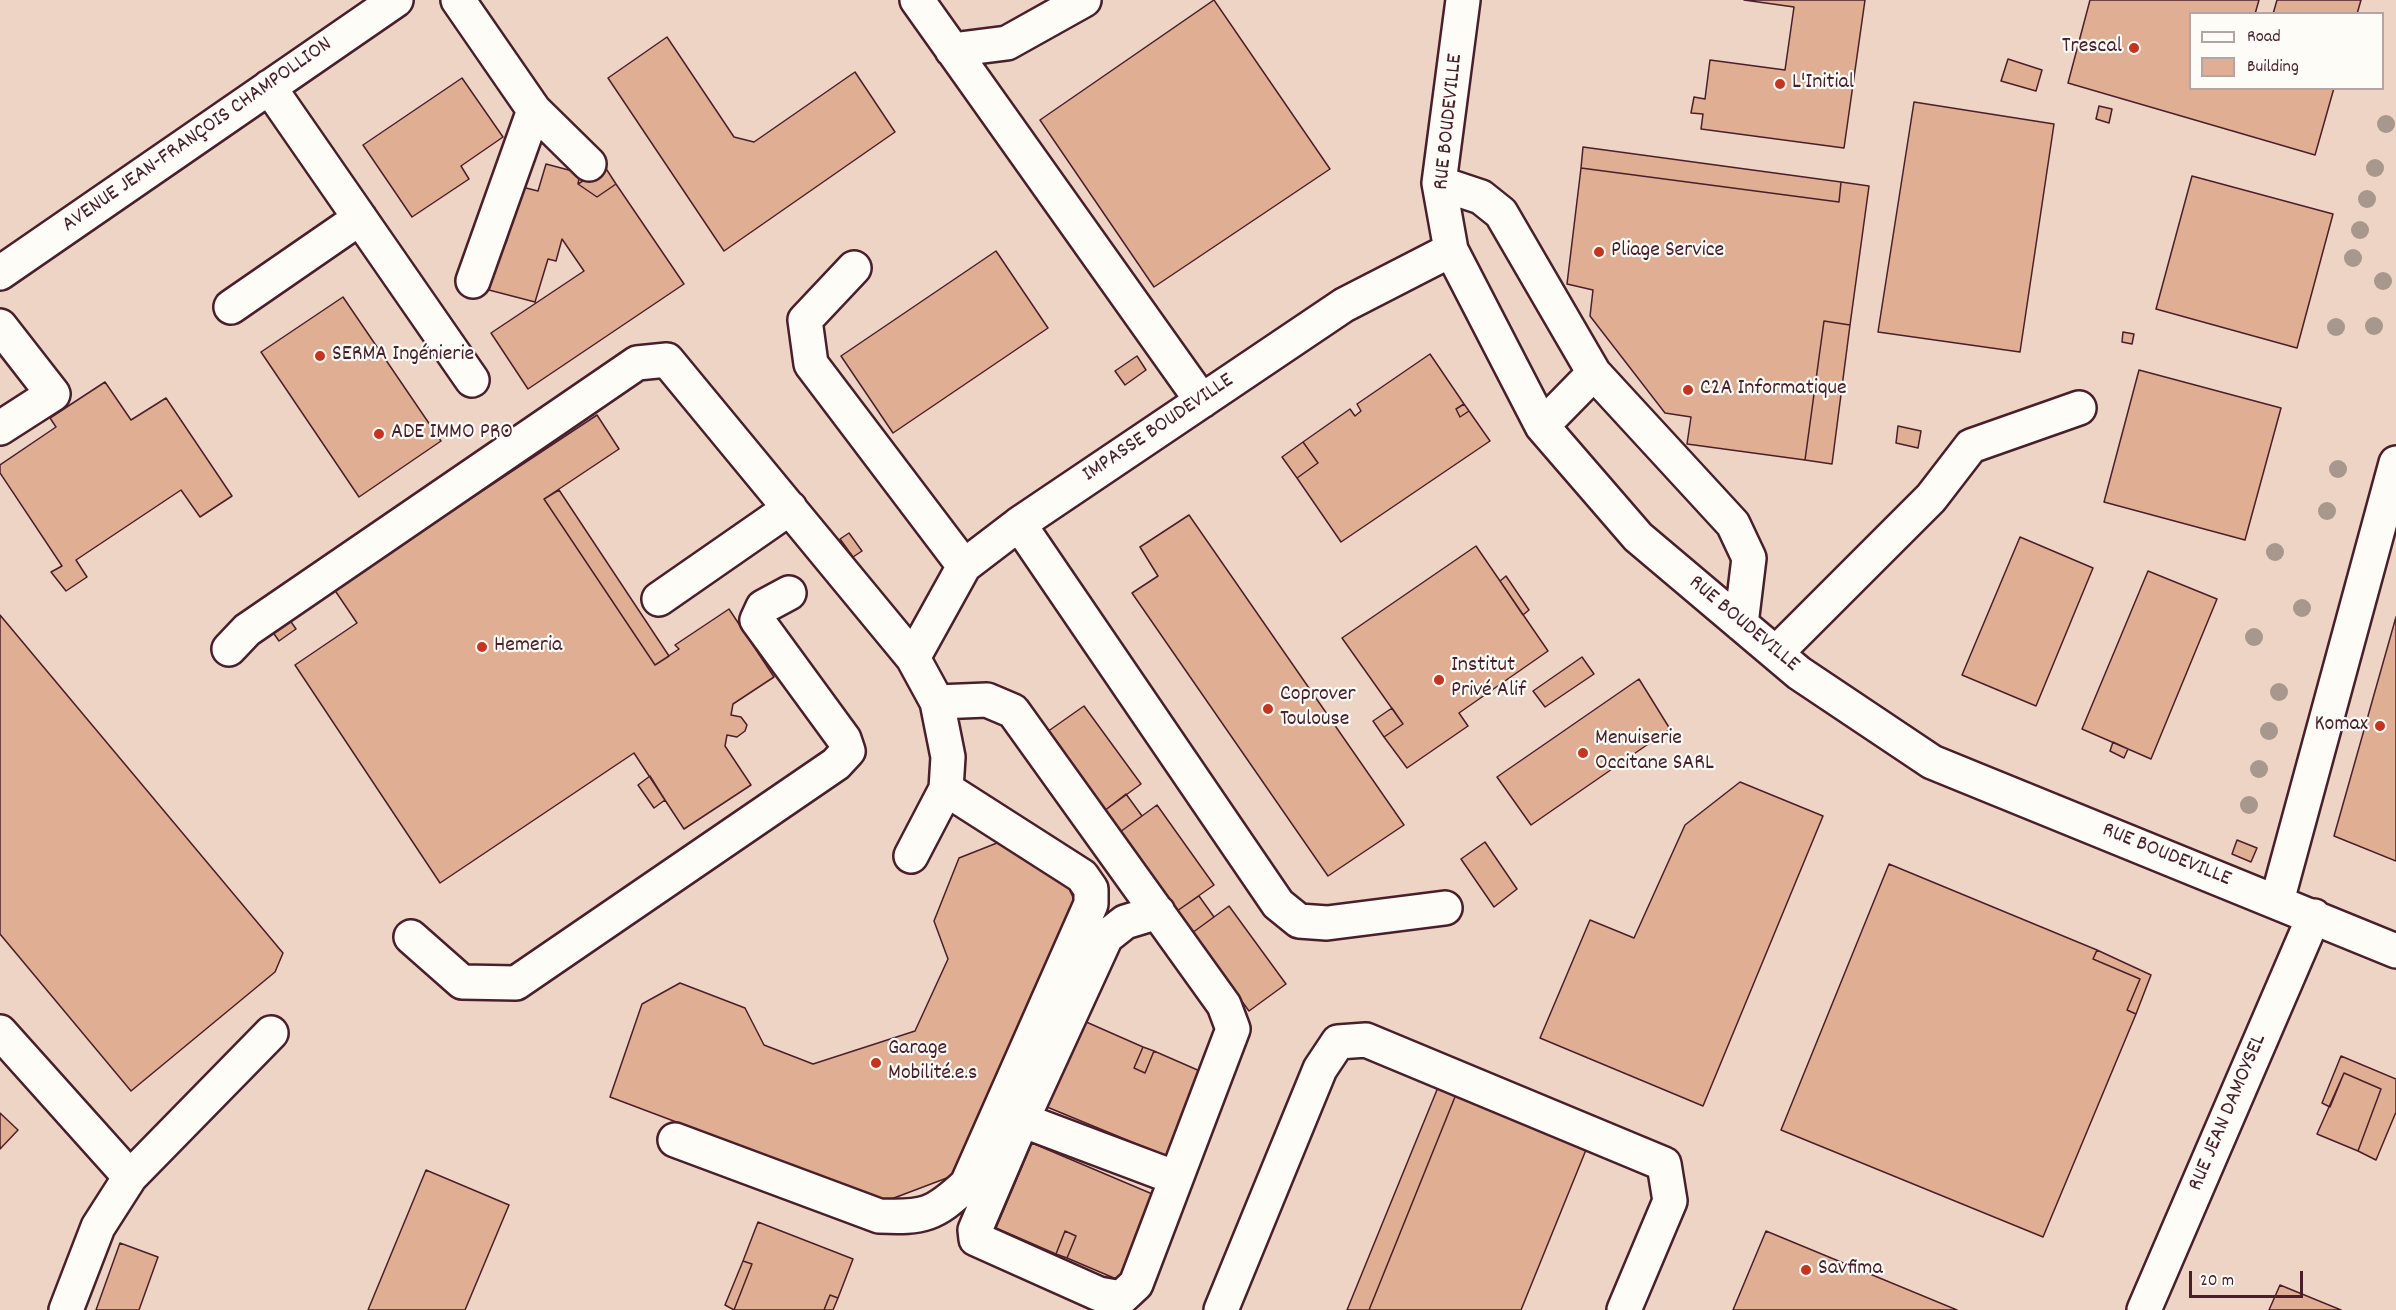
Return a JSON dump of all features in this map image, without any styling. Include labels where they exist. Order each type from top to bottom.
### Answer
[{"type":"street","name":"AVENUE JEAN-FRANÇOIS CHAMPOLLION","points":[[0,273],[396,0]]},
{"type":"street","points":[[458,0],[534,110],[589,164]]},
{"type":"street","points":[[917,0],[1202,400]]},
{"type":"street","points":[[952,50],[1007,43],[1084,0]]},
{"type":"street","name":"RUE BOUDEVILLE","points":[[1463,0],[1439,183],[1451,250],[1542,426],[1638,537],[1799,673],[1932,762],[2396,951]]},
{"type":"street","points":[[269,87],[472,380]]},
{"type":"street","points":[[473,281],[534,110]]},
{"type":"street","points":[[1439,183],[1481,198],[1501,213],[1594,373],[1733,524],[1749,558],[1741,624]]},
{"type":"street","points":[[231,307],[360,218]]},
{"type":"street","name":"IMPASSE BOUDEVILLE","points":[[913,658],[963,566],[1019,524],[1344,305],[1451,250]]},
{"type":"street","points":[[854,268],[805,320],[811,364],[963,566]]},
{"type":"street","points":[[0,326],[53,394],[0,428]]},
{"type":"street","points":[[230,649],[247,630],[637,363],[667,360],[913,658],[937,702],[948,757],[946,789],[911,856]]},
{"type":"street","points":[[1542,426],[1594,373]]},
{"type":"street","points":[[1776,653],[1931,498],[1971,446],[2079,408]]},
{"type":"street","points":[[2277,901],[2396,463]]},
{"type":"street","points":[[659,599],[790,508]]},
{"type":"street","points":[[1019,524],[1278,904],[1299,921],[1327,922],[1445,908]]},
{"type":"street","points":[[411,937],[462,982],[516,983],[836,764],[848,751],[844,739],[758,620],[763,607],[789,594]]},
{"type":"street","points":[[937,702],[987,700],[1013,711],[1158,912],[1224,1005],[1233,1029],[1136,1284],[1121,1298],[1099,1294],[976,1239],[975,1230],[1022,1120],[1106,937],[1125,922],[1158,912]]},
{"type":"street","points":[[675,1140],[879,1215],[915,1218],[945,1204],[967,1184],[1091,904],[1091,896],[1090,889],[1082,876],[946,789]]},
{"type":"street","name":"RUE JEAN DAMOYSEL","points":[[2144,1310],[2314,916]]},
{"type":"street","points":[[0,1032],[130,1178]]},
{"type":"street","points":[[66,1310],[98,1227],[130,1178],[271,1033]]},
{"type":"street","points":[[1221,1310],[1320,1069],[1338,1041],[1366,1040],[1664,1164],[1670,1201],[1624,1310]]},
{"type":"street","points":[[1022,1120],[1176,1179]]},
{"type":"shaded area","points":[[0,0],[2396,0],[2396,1310],[0,1310]]},
{"type":"building","points":[[1214,0],[1330,169],[1154,287],[1040,120]]},
{"type":"building","name":"L'Initial","points":[[1744,0],[1865,0],[1844,148],[1701,129],[1703,114],[1691,113],[1694,97],[1705,99],[1710,60],[1785,70],[1794,7]]},
{"type":"building","name":"Trescal","points":[[2090,0],[2259,0],[2256,12],[2189,12],[2189,90],[2333,90],[2315,155],[2068,83]]},
{"type":"building","points":[[2277,0],[2361,0],[2358,12],[2274,12]]},
{"type":"building","points":[[667,37],[734,137],[754,142],[855,72],[895,132],[724,251],[608,78]]},
{"type":"building","points":[[2008,59],[2042,70],[2036,91],[2001,81]]},
{"type":"building","points":[[462,78],[503,137],[461,166],[469,179],[412,217],[363,145]]},
{"type":"building","points":[[1914,102],[2054,124],[2020,352],[1878,332]]},
{"type":"building","points":[[2099,106],[2112,109],[2109,123],[2096,119]]},
{"type":"building","points":[[1583,147],[1841,182],[1839,202],[1581,168]]},
{"type":"building","points":[[546,164],[580,173],[578,184],[597,197],[616,184],[684,284],[528,389],[491,333],[584,271],[562,239],[556,261],[548,259],[535,302],[489,290],[502,241],[506,243],[522,187],[538,191]]},
{"type":"building","points":[[605,167],[616,184],[597,197],[578,184]]},
{"type":"building","points":[[1581,168],[1839,202],[1841,182],[1869,186],[1850,325],[1824,321],[1805,460],[1687,444],[1691,417],[1665,413],[1590,316],[1593,290],[1567,284]]},
{"type":"building","points":[[2192,176],[2333,214],[2297,348],[2156,309]]},
{"type":"building","points":[[996,251],[1048,328],[893,433],[841,356]]},
{"type":"building","points":[[343,297],[441,441],[359,497],[261,352]]},
{"type":"building","points":[[1824,321],[1850,325],[1832,464],[1805,460]]},
{"type":"building","points":[[2123,332],[2134,334],[2132,344],[2122,342]]},
{"type":"building","points":[[1430,354],[1464,404],[1456,409],[1460,417],[1469,411],[1490,441],[1341,542],[1297,478],[1318,463],[1303,442],[1350,409],[1355,416],[1361,411],[1357,404]]},
{"type":"building","points":[[1137,356],[1146,370],[1125,385],[1115,371]]},
{"type":"building","points":[[2139,370],[2281,408],[2245,540],[2104,502]]},
{"type":"building","points":[[105,382],[131,420],[166,398],[232,496],[200,517],[181,490],[76,560],[87,577],[66,591],[51,572],[62,566],[0,473],[0,465],[56,427],[50,418]]},
{"type":"building","points":[[1464,404],[1469,411],[1460,417],[1456,409]]},
{"type":"building","name":"Hemeria","points":[[597,415],[619,449],[544,499],[655,665],[679,649],[675,645],[729,609],[774,677],[733,704],[731,715],[741,717],[747,725],[745,731],[737,737],[727,735],[725,746],[751,785],[684,829],[634,753],[440,883],[295,665],[357,623],[334,589]]},
{"type":"building","points":[[1898,426],[1921,431],[1918,448],[1896,443]]},
{"type":"building","points":[[1303,442],[1318,463],[1297,478],[1282,457]]},
{"type":"building","points":[[559,490],[669,656],[655,665],[544,499]]},
{"type":"building","name":"Coprover Toulouse","points":[[1189,515],[1404,825],[1328,876],[1132,593],[1158,576],[1140,547]]},
{"type":"building","points":[[849,533],[862,551],[853,557],[840,539]]},
{"type":"building","points":[[2020,537],[2093,568],[2036,706],[1962,675]]},
{"type":"building","name":"Institut Privé Alif","points":[[1476,546],[1548,651],[1459,713],[1468,726],[1407,768],[1384,737],[1403,724],[1342,638]]},
{"type":"building","points":[[2148,571],[2217,599],[2151,759],[2082,729]]},
{"type":"building","points":[[1506,576],[1529,610],[1523,615],[1500,581]]},
{"type":"building","points":[[0,615],[283,953],[275,972],[131,1091],[0,934]]},
{"type":"building","name":"Komax","points":[[2396,617],[2396,861],[2334,836]]},
{"type":"building","points":[[289,619],[296,629],[279,641],[272,631]]},
{"type":"building","points":[[1582,657],[1594,674],[1545,707],[1533,691]]},
{"type":"building","name":"Menuiserie Occitane SARL","points":[[1639,679],[1670,729],[1531,825],[1497,777]]},
{"type":"building","points":[[1084,706],[1141,784],[1104,811],[1047,732]]},
{"type":"building","points":[[1392,708],[1403,724],[1384,737],[1373,721]]},
{"type":"building","points":[[2113,742],[2128,749],[2124,758],[2110,751]]},
{"type":"building","points":[[650,776],[665,800],[654,808],[638,785]]},
{"type":"building","points":[[1740,782],[1823,816],[1703,1106],[1540,1038],[1590,920],[1634,938],[1685,825]]},
{"type":"building","points":[[1126,794],[1142,816],[1120,832],[1104,811]]},
{"type":"building","points":[[1157,805],[1214,885],[1177,911],[1120,832]]},
{"type":"building","points":[[2237,840],[2257,848],[2251,862],[2232,854]]},
{"type":"building","points":[[1485,842],[1517,889],[1494,907],[1461,859]]},
{"type":"building","points":[[997,843],[1060,869],[1077,906],[960,1173],[886,1201],[610,1097],[642,1004],[680,983],[745,1008],[764,1045],[813,1064],[915,1031],[948,959],[934,921],[959,858]]},
{"type":"building","points":[[1889,864],[2097,950],[2093,959],[2140,979],[2127,1010],[2136,1014],[2043,1237],[1781,1130]]},
{"type":"building","points":[[1199,896],[1214,917],[1192,933],[1177,911]]},
{"type":"building","points":[[1229,906],[1286,984],[1249,1011],[1192,933]]},
{"type":"building","points":[[2097,950],[2151,975],[2136,1014],[2127,1010],[2140,979],[2093,959]]},
{"type":"building","points":[[1084,1021],[1143,1047],[1134,1068],[1145,1073],[1154,1051],[1209,1075],[1173,1159],[1047,1107]]},
{"type":"building","points":[[1143,1047],[1154,1051],[1145,1073],[1134,1068]]},
{"type":"building","points":[[2341,1056],[2396,1079],[2396,1112],[2376,1160],[2358,1151],[2381,1089],[2344,1073],[2330,1107],[2322,1103]]},
{"type":"building","points":[[2344,1073],[2381,1089],[2358,1151],[2317,1134]]},
{"type":"building","points":[[1441,1080],[1459,1087],[1369,1310],[1347,1310]]},
{"type":"building","points":[[1459,1087],[1590,1140],[1521,1310],[1369,1310]]},
{"type":"building","points":[[0,1113],[18,1130],[0,1149]]},
{"type":"building","points":[[1032,1143],[1157,1196],[1121,1281],[1067,1258],[1076,1236],[1065,1231],[1056,1254],[996,1228]]},
{"type":"building","points":[[426,1170],[509,1205],[465,1310],[368,1310]]},
{"type":"building","points":[[758,1222],[853,1259],[838,1298],[830,1295],[824,1310],[734,1310],[752,1264],[743,1261]]},
{"type":"building","points":[[1065,1231],[1076,1236],[1067,1258],[1056,1254]]},
{"type":"building","name":"Savfima","points":[[1766,1231],[1957,1310],[1733,1310]]},
{"type":"building","points":[[120,1243],[158,1257],[139,1310],[96,1310]]},
{"type":"building","points":[[743,1261],[752,1264],[734,1310],[725,1305]]},
{"type":"building","points":[[2280,1285],[2341,1310],[2269,1310]]},
{"type":"building","points":[[830,1295],[838,1298],[833,1310],[824,1310]]},
{"type":"place","name":"Trescal","points":[[2134,48]]},
{"type":"place","name":"L'Initial","points":[[1780,84]]},
{"type":"place","name":"Pliage Service","points":[[1599,252]]},
{"type":"place","name":"SERMA Ingénierie","points":[[320,356]]},
{"type":"place","name":"C2A Informatique","points":[[1688,390]]},
{"type":"place","name":"ADE IMMO PRO","points":[[379,434]]},
{"type":"place","name":"Hemeria","points":[[482,647]]},
{"type":"place","name":"Institut Privé Alif","points":[[1439,680]]},
{"type":"place","name":"Coprover Toulouse","points":[[1268,709]]},
{"type":"place","name":"Komax","points":[[2380,726]]},
{"type":"place","name":"Menuiserie Occitane SARL","points":[[1583,753]]},
{"type":"place","name":"Garage Mobilité.e.s","points":[[876,1063]]},
{"type":"place","name":"Savfima","points":[[1806,1270]]}]
